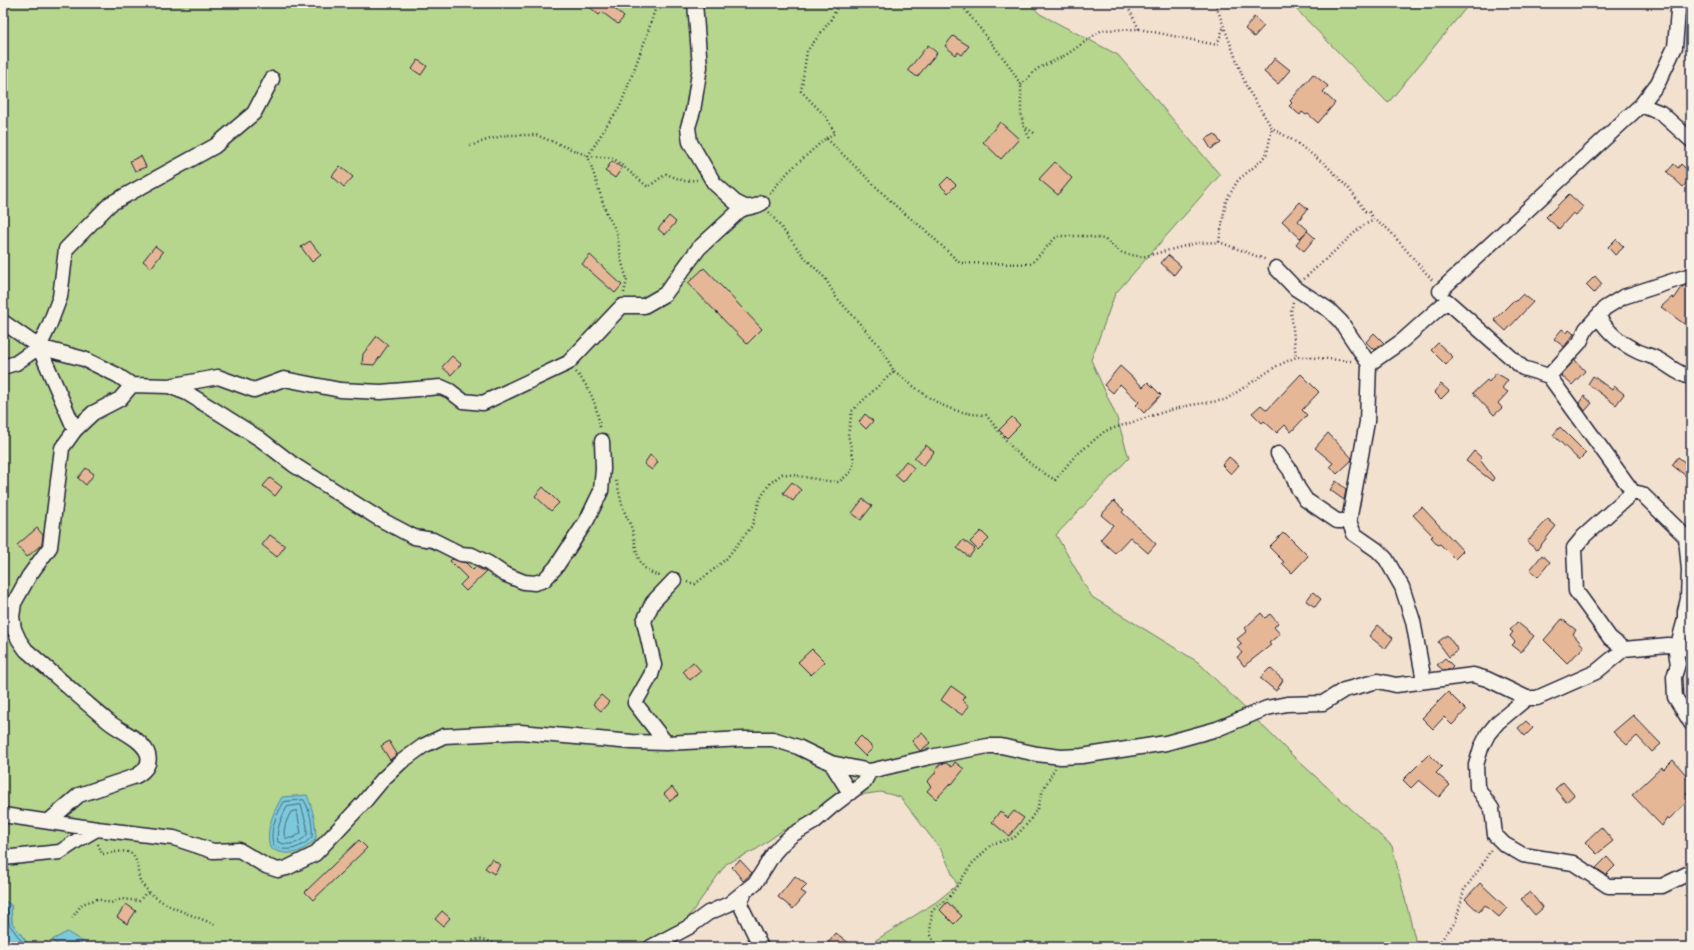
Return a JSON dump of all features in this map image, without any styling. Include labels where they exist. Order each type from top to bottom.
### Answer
[{"type":"street","points":[[695,3],[700,67],[693,111],[688,127],[690,142],[714,183],[735,202],[745,206],[754,207],[762,202]]},
{"type":"street","points":[[1440,291],[1640,105],[1658,83],[1675,47],[1683,10]]},
{"type":"street","points":[[3,368],[16,363],[39,347],[60,297],[66,249],[110,204],[215,146],[254,113],[272,79]]},
{"type":"street","points":[[1640,105],[1661,113],[1691,140]]},
{"type":"street","points":[[3,322],[39,347],[84,359],[117,375],[132,385],[168,386],[218,377],[254,390],[284,379],[340,390],[381,392],[441,387],[450,390],[463,401],[483,403],[568,363],[622,306],[644,306],[665,294],[699,248],[745,206]]},
{"type":"street","points":[[1276,268],[1295,288],[1329,310],[1341,322],[1370,364],[1367,422],[1349,521],[1354,534],[1377,550],[1386,559],[1402,587],[1413,621],[1424,681]]},
{"type":"street","points":[[1549,376],[1580,342],[1586,329],[1605,308],[1624,297],[1691,275]]},
{"type":"street","points":[[1370,364],[1402,341],[1448,301],[1523,368],[1549,376],[1633,492],[1642,494],[1689,540],[1688,599],[1685,611],[1684,648]]},
{"type":"street","points":[[1598,316],[1613,337],[1637,351],[1659,360],[1679,374],[1691,377]]},
{"type":"street","points":[[39,347],[75,430]]},
{"type":"street","points":[[49,821],[79,795],[136,776],[143,772],[148,765],[149,757],[146,750],[140,744],[110,723],[26,650],[14,629],[12,617],[14,603],[29,576],[50,547],[62,448],[75,430],[93,413],[120,399],[132,385]]},
{"type":"street","points":[[168,386],[186,393],[224,416],[260,439],[294,466],[378,518],[414,537],[433,540],[461,554],[472,555],[488,563],[504,574],[524,582],[535,583],[544,580],[556,567],[586,520],[601,491],[603,469],[602,441]]},
{"type":"street","points":[[1278,454],[1290,470],[1298,488],[1306,500],[1337,521],[1349,521]]},
{"type":"street","points":[[1624,649],[1610,638],[1576,591],[1574,548],[1584,536],[1633,492]]},
{"type":"street","points":[[666,743],[635,703],[651,675],[654,665],[644,621],[653,602],[674,580]]},
{"type":"street","points":[[3,815],[97,829],[174,838],[213,851],[239,850],[266,866],[278,870],[287,868],[315,854],[364,802],[383,779],[401,762],[423,746],[444,736],[520,732],[632,742],[666,743],[744,739],[773,740],[798,747],[832,763],[870,771],[930,757],[988,746],[1001,746],[1037,754],[1061,757],[1082,756],[1166,743],[1217,729],[1267,708],[1287,704],[1323,704],[1344,690],[1378,681],[1396,685],[1473,675],[1487,679],[1527,698],[1537,698],[1596,672],[1624,649],[1684,648]]},
{"type":"street","points":[[1684,648],[1676,652],[1678,664],[1674,677],[1675,697],[1691,723]]},
{"type":"street","points":[[1527,698],[1498,722],[1481,748],[1476,765],[1477,787],[1492,808],[1495,835],[1504,844],[1523,855],[1573,863],[1608,886],[1662,886],[1691,872]]},
{"type":"street","points":[[832,763],[850,793]]},
{"type":"street","points":[[651,947],[689,927],[708,914],[730,904],[756,882],[774,853],[782,844],[792,835],[814,822],[864,782],[870,771]]},
{"type":"street","points":[[3,858],[60,852],[97,829]]},
{"type":"street","points":[[745,891],[740,904],[760,946]]},
{"type":"path","points":[[622,306],[627,280],[621,259],[617,233],[606,212],[588,156],[606,125],[620,107],[647,35],[657,3]]},
{"type":"path","points":[[836,3],[837,8],[830,21],[807,51],[801,90],[826,117],[835,133],[826,138],[789,171],[762,202],[806,259],[825,278],[836,297],[878,344],[894,371],[916,388],[943,406],[970,414],[986,415],[1013,449],[1036,468],[1055,480],[1074,457],[1105,431],[1167,411],[1191,405],[1225,400],[1275,367],[1296,357],[1334,359],[1370,364]]},
{"type":"path","points":[[960,3],[1008,64],[1021,85],[1021,110],[1023,125],[1030,138]]},
{"type":"path","points":[[1126,3],[1138,29]]},
{"type":"path","points":[[1215,3],[1219,18],[1225,26],[1247,88],[1272,128],[1294,141],[1326,165],[1350,190],[1365,211],[1369,212],[1374,220],[1388,229],[1431,277],[1440,291]]},
{"type":"path","points":[[1021,85],[1037,69],[1066,55],[1102,30],[1138,29],[1217,45],[1225,26]]},
{"type":"path","points":[[1023,125],[1036,134]]},
{"type":"path","points":[[1219,242],[1226,201],[1238,180],[1260,162],[1267,153],[1272,128]]},
{"type":"path","points":[[470,146],[507,135],[536,134],[588,156],[613,158],[648,187],[666,174],[684,181],[698,180]]},
{"type":"path","points":[[826,138],[898,208],[925,230],[960,263],[1031,264],[1058,236],[1085,236],[1104,239],[1122,253],[1142,257],[1197,243],[1219,242],[1244,253],[1264,258],[1276,268]]},
{"type":"path","points":[[1296,357],[1291,311],[1295,288],[1320,263],[1362,226],[1374,220]]},
{"type":"path","points":[[568,363],[587,384],[598,411],[602,441]]},
{"type":"path","points":[[615,476],[623,508],[632,530],[635,550],[642,565],[652,574],[695,584],[726,558],[752,526],[760,499],[770,483],[782,474],[798,475],[818,481],[839,482],[852,471],[854,460],[848,435],[852,411],[894,371]]},
{"type":"path","points":[[936,947],[930,933],[932,911],[950,896],[972,864],[992,844],[1014,838],[1028,823],[1037,809],[1043,790],[1061,757]]},
{"type":"path","points":[[97,829],[98,847],[102,854],[126,852],[132,855],[138,865],[142,883],[157,899],[216,925]]},
{"type":"path","points":[[1436,947],[1456,921],[1464,890],[1480,868],[1490,850],[1495,835]]},
{"type":"path","points":[[72,918],[84,903],[97,899],[111,903],[122,899],[139,901],[145,894],[150,893]]},
{"type":"path","points":[[458,947],[466,942],[481,939],[489,940],[499,947]]},
{"type":"path","points":[[930,947],[933,943]]},
{"type":"green space","points":[[3,3],[1029,3],[1040,14],[1118,55],[1220,175],[1115,294],[1091,360],[1117,418],[1129,458],[1056,535],[1092,597],[1198,662],[1293,756],[1392,846],[1417,947],[865,947],[936,902],[957,885],[942,851],[900,797],[881,792],[851,796],[794,829],[783,830],[757,849],[726,864],[687,919],[659,947],[93,947],[52,940],[61,947],[33,947],[29,945],[12,923],[11,905],[3,900]]},
{"type":"green space","points":[[1290,3],[1470,3],[1388,103]]},
{"type":"water","points":[[307,795],[314,817],[316,839],[306,848],[295,852],[283,853],[270,848],[268,835],[269,828],[273,815],[282,797]]},
{"type":"water","points":[[3,900],[11,905],[12,923],[29,945],[33,947],[13,947],[3,943]]},
{"type":"water","points":[[67,932],[93,947],[61,947],[52,940]]},
{"type":"building","points":[[585,3],[610,3],[609,4],[624,17],[618,24],[602,12],[599,15]]},
{"type":"building","points":[[1254,17],[1264,26],[1254,37],[1245,29]]},
{"type":"building","points":[[953,36],[969,46],[962,55],[958,52],[956,55],[945,46]]},
{"type":"building","points":[[928,45],[937,53],[917,77],[908,70]]},
{"type":"building","points":[[1275,58],[1290,70],[1278,84],[1264,72]]},
{"type":"building","points":[[418,60],[427,66],[421,75],[412,69]]},
{"type":"building","points":[[1313,74],[1328,86],[1323,92],[1335,103],[1318,123],[1308,114],[1306,115],[1302,112],[1300,115],[1289,106],[1292,103],[1290,101]]},
{"type":"building","points":[[1000,122],[1019,139],[1001,159],[983,142]]},
{"type":"building","points":[[1215,134],[1221,143],[1211,149],[1205,139]]},
{"type":"building","points":[[141,156],[146,167],[135,171],[130,161]]},
{"type":"building","points":[[612,161],[622,168],[615,178],[605,171]]},
{"type":"building","points":[[1055,162],[1072,178],[1058,195],[1039,179]]},
{"type":"building","points":[[1691,162],[1691,178],[1683,187],[1667,172],[1674,164],[1678,168],[1681,164],[1685,168]]},
{"type":"building","points":[[340,166],[353,177],[344,187],[332,176]]},
{"type":"building","points":[[948,177],[956,185],[948,193],[940,185]]},
{"type":"building","points":[[1569,194],[1583,207],[1576,215],[1573,213],[1559,229],[1546,217]]},
{"type":"building","points":[[1300,202],[1308,209],[1298,221],[1308,230],[1300,238],[1282,221]]},
{"type":"building","points":[[669,216],[676,222],[665,235],[658,229]]},
{"type":"building","points":[[1307,231],[1315,238],[1304,251],[1296,244]]},
{"type":"building","points":[[1616,239],[1624,247],[1615,255],[1608,247]]},
{"type":"building","points":[[310,241],[321,255],[312,262],[301,247]]},
{"type":"building","points":[[155,246],[163,252],[151,268],[143,261]]},
{"type":"building","points":[[590,255],[622,285],[615,293],[582,264]]},
{"type":"building","points":[[1168,255],[1181,266],[1174,275],[1161,263]]},
{"type":"building","points":[[704,268],[762,329],[747,344],[688,283]]},
{"type":"building","points":[[1595,276],[1602,284],[1594,293],[1586,285]]},
{"type":"building","points":[[1691,284],[1691,329],[1661,307],[1672,297],[1674,299],[1683,286]]},
{"type":"building","points":[[1523,294],[1533,302],[1506,331],[1494,320],[1513,301],[1515,302]]},
{"type":"building","points":[[1562,329],[1567,333],[1569,330],[1574,334],[1564,347],[1554,339]]},
{"type":"building","points":[[1374,333],[1384,343],[1374,350],[1366,342]]},
{"type":"building","points":[[377,336],[388,345],[374,365],[362,364],[363,354]]},
{"type":"building","points":[[1438,343],[1453,357],[1446,365],[1431,350]]},
{"type":"building","points":[[452,356],[461,364],[451,375],[442,367]]},
{"type":"building","points":[[1575,360],[1585,371],[1572,385],[1561,375]]},
{"type":"building","points":[[1120,366],[1143,387],[1148,382],[1161,395],[1144,413],[1136,405],[1139,402],[1120,384],[1113,393],[1104,385]]},
{"type":"building","points":[[1496,373],[1508,380],[1502,388],[1508,392],[1498,403],[1502,408],[1494,415],[1473,393],[1487,380],[1489,382]]},
{"type":"building","points":[[1301,374],[1319,392],[1302,410],[1307,415],[1291,432],[1285,425],[1277,433],[1264,421],[1262,423],[1252,413],[1261,405],[1267,410]]},
{"type":"building","points":[[1593,376],[1612,390],[1614,386],[1624,394],[1616,405],[1588,384]]},
{"type":"building","points":[[1441,384],[1449,391],[1441,399],[1434,392]]},
{"type":"building","points":[[1584,396],[1592,403],[1585,411],[1579,403]]},
{"type":"building","points":[[865,414],[873,421],[866,429],[859,422]]},
{"type":"building","points":[[1012,417],[1020,425],[1007,438],[999,430]]},
{"type":"building","points":[[1560,427],[1586,453],[1579,460],[1553,435]]},
{"type":"building","points":[[1328,433],[1352,458],[1351,461],[1337,474],[1330,466],[1333,463],[1315,448]]},
{"type":"building","points":[[926,445],[934,452],[923,466],[914,458]]},
{"type":"building","points":[[1474,451],[1482,458],[1480,460],[1494,478],[1492,481],[1466,461]]},
{"type":"building","points":[[650,455],[658,462],[652,470],[644,464]]},
{"type":"building","points":[[1229,457],[1239,465],[1231,474],[1222,465]]},
{"type":"building","points":[[1678,457],[1691,467],[1691,470],[1686,476],[1672,465]]},
{"type":"building","points":[[906,461],[914,468],[903,482],[895,475]]},
{"type":"building","points":[[86,468],[94,474],[86,485],[78,478]]},
{"type":"building","points":[[270,478],[282,487],[275,496],[263,486]]},
{"type":"building","points":[[1336,481],[1346,489],[1344,500],[1330,490]]},
{"type":"building","points":[[792,482],[801,490],[793,501],[783,493]]},
{"type":"building","points":[[543,487],[559,503],[551,511],[535,496]]},
{"type":"building","points":[[863,499],[872,506],[861,520],[852,513]]},
{"type":"building","points":[[1114,501],[1124,510],[1122,512],[1156,544],[1148,553],[1130,537],[1115,553],[1100,540],[1113,525],[1101,515]]},
{"type":"building","points":[[1422,507],[1463,551],[1455,559],[1440,544],[1438,545],[1431,537],[1433,536],[1413,515]]},
{"type":"building","points":[[1548,519],[1556,526],[1537,550],[1527,542]]},
{"type":"building","points":[[37,528],[43,535],[42,544],[27,557],[17,545]]},
{"type":"building","points":[[981,531],[989,539],[978,550],[970,542]]},
{"type":"building","points":[[1283,533],[1285,535],[1286,534],[1308,556],[1292,573],[1282,563],[1284,562],[1269,547]]},
{"type":"building","points":[[270,535],[285,546],[277,557],[262,545]]},
{"type":"building","points":[[963,540],[975,549],[969,557],[957,548]]},
{"type":"building","points":[[1542,555],[1550,562],[1538,577],[1530,570]]},
{"type":"building","points":[[452,559],[466,563],[473,570],[476,567],[486,572],[466,591],[460,585],[467,578],[450,561]]},
{"type":"building","points":[[1313,592],[1321,599],[1315,607],[1306,601]]},
{"type":"building","points":[[1261,613],[1265,618],[1270,614],[1278,623],[1274,627],[1280,634],[1269,643],[1271,645],[1244,666],[1237,657],[1242,653],[1237,647],[1242,644],[1237,639],[1247,631],[1245,628]]},
{"type":"building","points":[[1562,619],[1576,630],[1573,634],[1584,647],[1567,663],[1544,640]]},
{"type":"building","points":[[1517,622],[1534,636],[1521,652],[1512,645],[1515,642],[1510,636],[1513,632],[1510,630]]},
{"type":"building","points":[[1378,625],[1393,638],[1385,649],[1369,636]]},
{"type":"building","points":[[1447,635],[1458,650],[1449,657],[1438,642]]},
{"type":"building","points":[[812,649],[825,662],[811,675],[798,662]]},
{"type":"building","points":[[1445,658],[1453,666],[1449,670],[1443,670],[1437,665]]},
{"type":"building","points":[[693,662],[701,671],[690,680],[683,671]]},
{"type":"building","points":[[1270,668],[1283,680],[1276,691],[1260,678]]},
{"type":"building","points":[[951,686],[965,696],[962,700],[969,706],[962,715],[941,700]]},
{"type":"building","points":[[1448,692],[1466,710],[1452,725],[1444,717],[1433,729],[1422,718]]},
{"type":"building","points":[[601,695],[609,702],[601,711],[593,704]]},
{"type":"building","points":[[1633,715],[1661,744],[1652,752],[1637,736],[1627,745],[1613,732]]},
{"type":"building","points":[[1526,721],[1533,728],[1525,736],[1518,728]]},
{"type":"building","points":[[922,732],[930,743],[920,751],[912,741]]},
{"type":"building","points":[[861,736],[873,748],[865,756],[853,744]]},
{"type":"building","points":[[389,741],[397,754],[390,760],[381,746]]},
{"type":"building","points":[[1429,754],[1442,767],[1436,773],[1450,785],[1439,797],[1419,780],[1411,788],[1403,780]]},
{"type":"building","points":[[1673,760],[1688,777],[1687,778],[1691,783],[1691,789],[1686,793],[1691,798],[1668,820],[1667,818],[1662,826],[1632,795],[1662,767],[1663,770]]},
{"type":"building","points":[[955,762],[964,769],[952,784],[951,783],[936,799],[927,791],[931,786],[927,782],[936,772],[935,770],[940,764],[946,763],[952,767]]},
{"type":"building","points":[[1563,782],[1574,795],[1566,802],[1555,789]]},
{"type":"building","points":[[672,787],[678,795],[670,801],[664,794]]},
{"type":"building","points":[[1000,811],[1008,818],[1014,811],[1024,818],[1009,836],[992,822]]},
{"type":"building","points":[[1601,827],[1613,841],[1597,854],[1585,842]]},
{"type":"building","points":[[359,840],[367,848],[313,900],[305,892]]},
{"type":"building","points":[[1607,857],[1615,866],[1606,875],[1596,868]]},
{"type":"building","points":[[492,859],[500,865],[494,874],[485,868]]},
{"type":"building","points":[[740,860],[752,873],[743,881],[732,867]]},
{"type":"building","points":[[795,876],[807,885],[801,891],[806,894],[793,909],[778,897]]},
{"type":"building","points":[[1480,883],[1507,908],[1499,917],[1485,905],[1479,912],[1465,899]]},
{"type":"building","points":[[1530,892],[1543,908],[1535,915],[1521,899]]},
{"type":"building","points":[[947,902],[962,916],[954,924],[940,910]]},
{"type":"building","points":[[126,904],[136,911],[127,924],[117,917]]},
{"type":"building","points":[[442,911],[450,918],[443,926],[435,919]]},
{"type":"building","points":[[836,933],[854,947],[825,947]]}]
